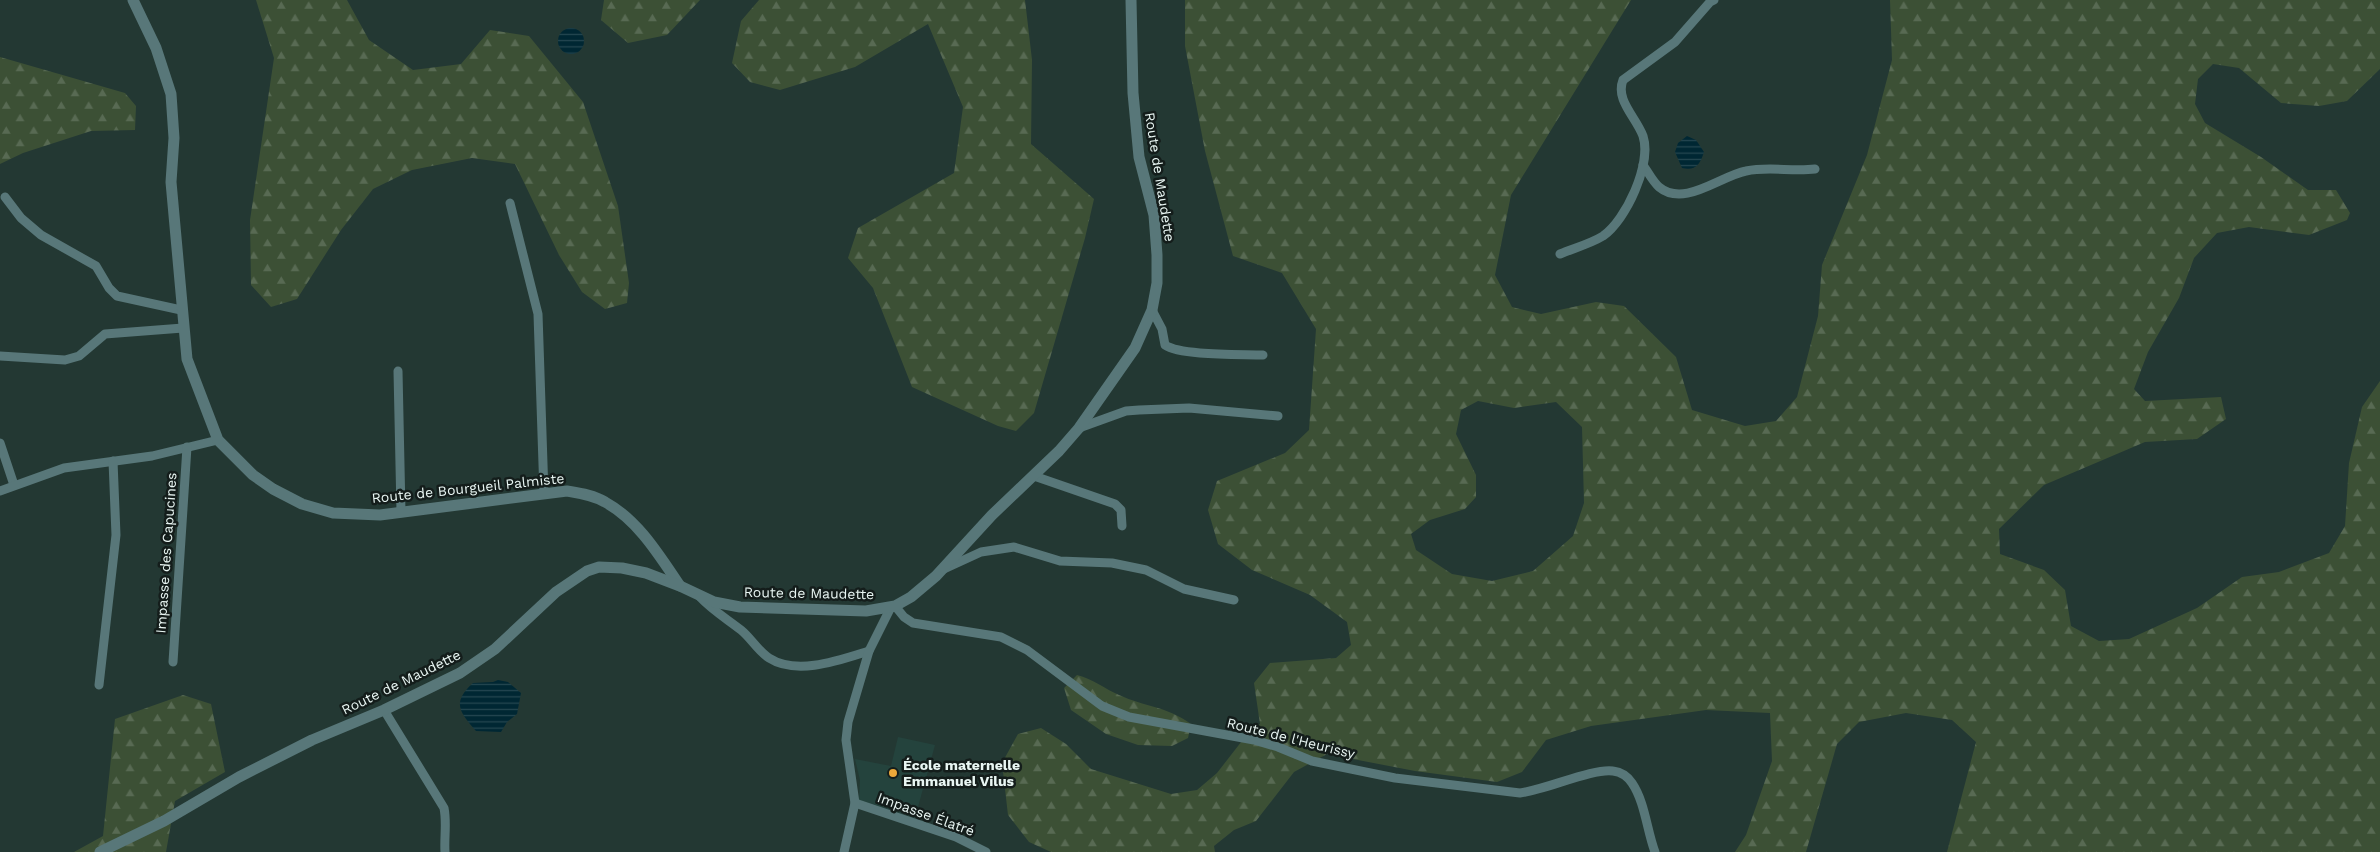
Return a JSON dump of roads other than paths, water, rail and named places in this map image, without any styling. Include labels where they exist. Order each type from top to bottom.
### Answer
[{"type":"street","name":"Route de Bourgueil Palmiste","points":[[134,0],[156,48],[171,94],[174,138],[171,182],[183,328],[190,371],[218,440],[253,475],[273,489],[302,504],[334,513],[380,515],[567,491],[604,501],[622,513],[643,535],[680,586]]},
{"type":"street","name":"Route de Maudette","points":[[100,852],[164,821],[239,778],[312,740],[384,710],[460,672],[495,649],[556,592],[587,571],[599,567],[622,568],[646,573],[680,586],[700,597],[727,605],[866,611],[893,606],[911,597],[941,570],[992,515],[1034,476],[1079,428],[1135,348],[1152,310],[1157,283],[1157,255],[1154,215],[1143,179],[1138,148],[1133,93],[1131,0]]},
{"type":"street","points":[[1560,254],[1594,241],[1613,227],[1630,201],[1643,165],[1645,148],[1642,135],[1620,94],[1623,80],[1675,42],[1710,2],[1714,0]]},
{"type":"street","points":[[1643,165],[1658,186],[1666,192],[1678,194],[1692,192],[1744,171],[1761,169],[1796,172],[1815,169]]},
{"type":"street","points":[[5,197],[21,218],[41,235],[96,266],[109,288],[117,296],[181,310]]},
{"type":"street","points":[[510,203],[538,314],[544,494]]},
{"type":"street","points":[[1152,310],[1162,329],[1165,345],[1170,348],[1263,355]]},
{"type":"street","points":[[0,356],[65,360],[79,356],[105,334],[183,328]]},
{"type":"street","points":[[398,371],[402,512]]},
{"type":"street","points":[[1079,428],[1126,411],[1139,410],[1189,408],[1278,416]]},
{"type":"street","points":[[0,491],[64,468],[152,456],[218,440]]},
{"type":"street","points":[[0,443],[14,486]]},
{"type":"street","name":"Impasse des Capucines","points":[[173,662],[187,447]]},
{"type":"street","points":[[100,685],[116,535],[113,461]]},
{"type":"street","points":[[1034,476],[1115,504],[1121,510],[1122,526]]},
{"type":"street","points":[[941,570],[981,552],[1014,547],[1060,561],[1112,563],[1146,570],[1184,589],[1234,600]]},
{"type":"street","points":[[700,597],[713,611],[743,632],[766,656],[774,661],[791,665],[811,665],[839,660],[869,651]]},
{"type":"street","points":[[844,852],[855,803],[846,740],[848,722],[869,651],[893,606]]},
{"type":"street","name":"Route de l'Heurissy","points":[[893,606],[913,623],[1001,637],[1027,650],[1102,706],[1129,717],[1254,740],[1278,746],[1312,761],[1395,778],[1520,794],[1538,791],[1595,773],[1612,771],[1623,774],[1632,782],[1637,793],[1655,852]]},
{"type":"street","points":[[384,710],[444,808],[446,821],[444,835],[445,852]]},
{"type":"street","name":"Impasse Élatré","points":[[855,803],[956,837],[986,852]]},
{"type":"place","name":"École maternelle Emmanuel Vilus","points":[[893,773]]}]
